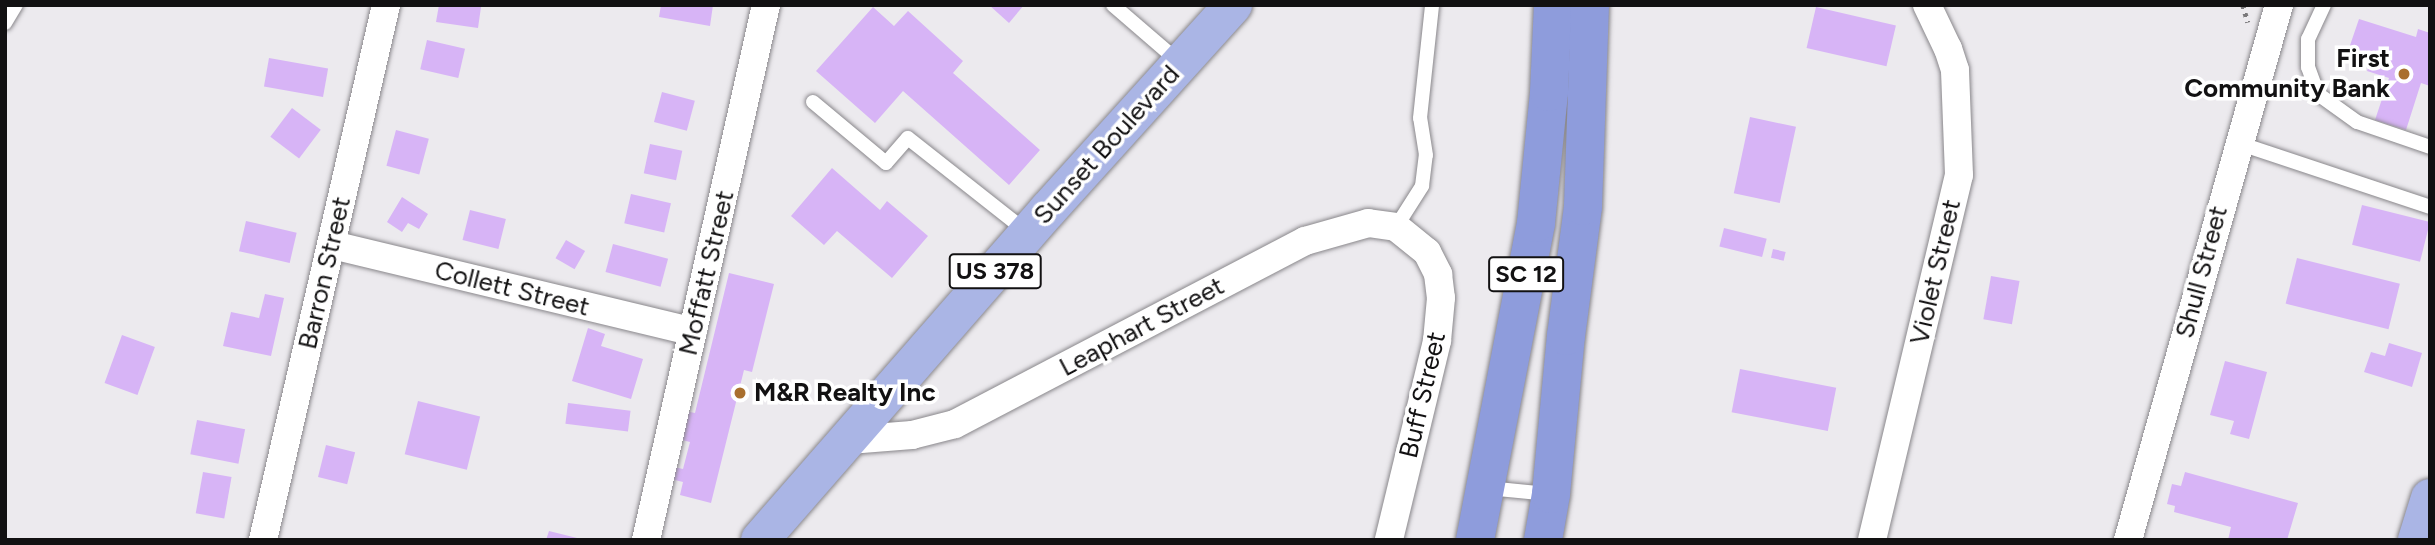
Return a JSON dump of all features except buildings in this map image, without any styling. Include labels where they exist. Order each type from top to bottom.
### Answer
[{"type":"highway","name":"SC 12","points":[[1475,540],[1536,223],[1549,92],[1553,5]]},
{"type":"highway","name":"SC 12","points":[[1542,540],[1551,494],[1566,336],[1583,206],[1590,5]]},
{"type":"main road","name":"Sunset Boulevard","points":[[760,540],[1028,233],[1233,5]]},
{"type":"street","name":"Barron Street","points":[[263,540],[386,5]]},
{"type":"street","name":"Moffatt Street","points":[[646,540],[766,5]]},
{"type":"street","name":"Violet Street","points":[[1872,540],[1959,175],[1955,70],[1927,5]]},
{"type":"street","name":"Shull Street","points":[[2128,540],[2279,5]]},
{"type":"street","name":"Leaphart Street","points":[[849,440],[912,435],[955,424],[1305,241],[1368,223],[1396,227]]},
{"type":"street","name":"Buff Street","points":[[1389,540],[1440,320],[1438,274],[1427,251],[1396,227]]},
{"type":"street","name":"Collett Street","points":[[332,245],[693,332]]},
{"type":"lane","points":[[5,23],[16,5]]},
{"type":"lane","points":[[1113,5],[1181,63]]},
{"type":"lane","points":[[1396,227],[1422,186],[1426,155],[1420,118],[1432,5]]},
{"type":"lane","points":[[2324,5],[2308,39],[2308,67],[2318,94],[2357,122],[2430,147]]},
{"type":"lane","points":[[813,102],[886,163],[908,138],[1028,233]]},
{"type":"lane","points":[[2238,143],[2430,207]]},
{"type":"lane","points":[[1487,488],[1551,494]]},
{"type":"place","name":"First Community Bank","points":[[2404,74]]},
{"type":"place","name":"M&R Realty Inc","points":[[740,393]]}]
